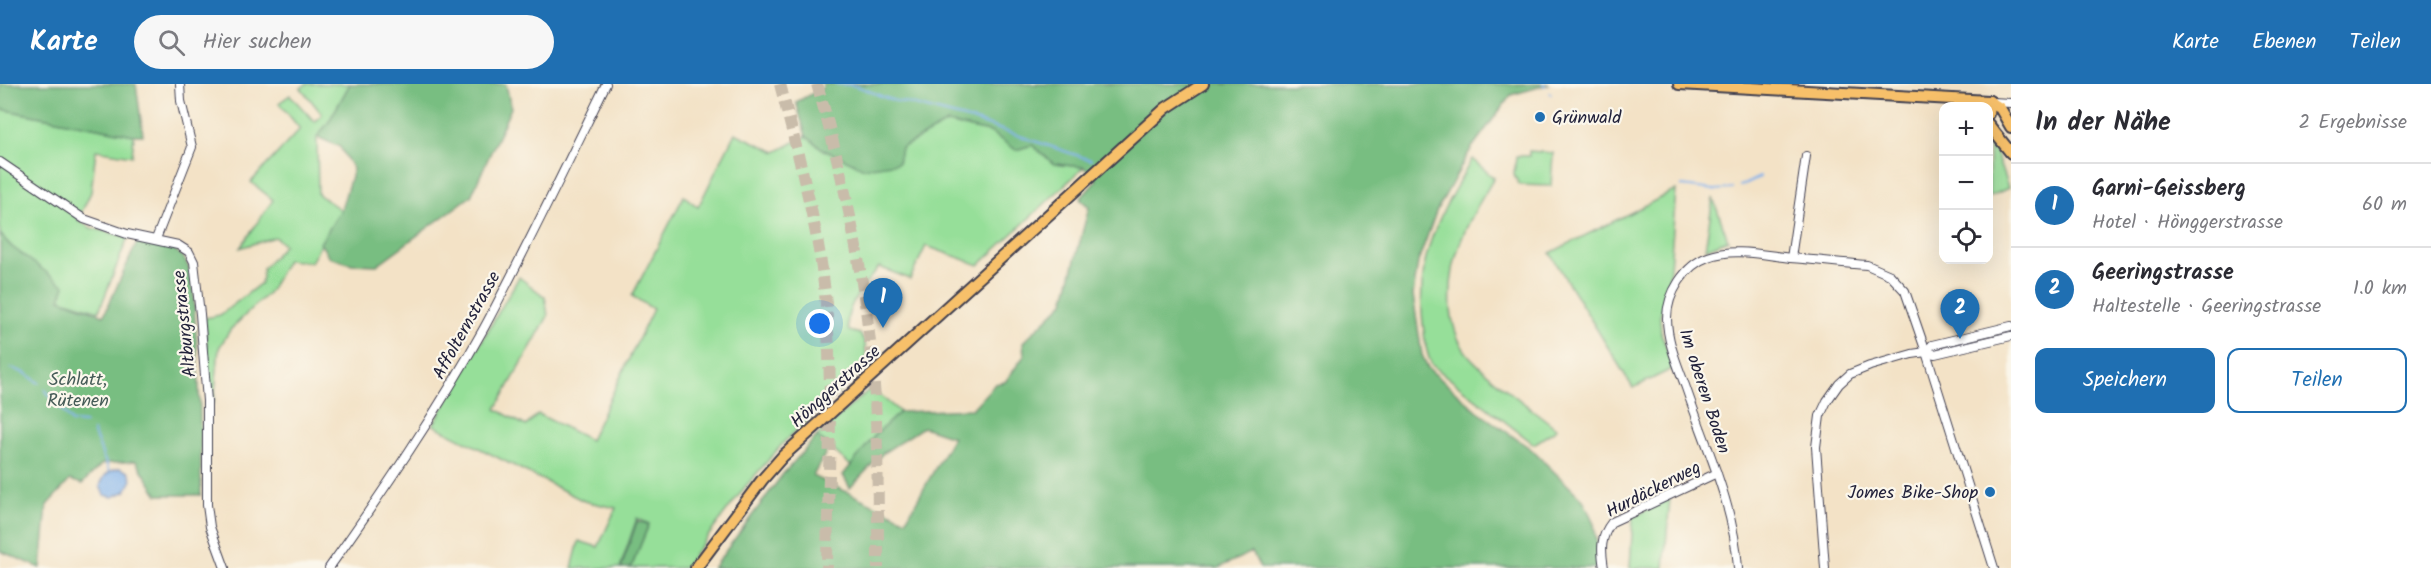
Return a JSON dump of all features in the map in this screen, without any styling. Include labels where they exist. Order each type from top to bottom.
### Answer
[{"type":"main road","name":"Hönggerstrasse","points":[[696,568],[762,480],[783,456],[1166,108],[1203,84]]},
{"type":"main road","points":[[1679,84],[1989,101],[2000,108],[2011,127]]},
{"type":"main road","points":[[1917,98],[1939,106]]},
{"type":"main road","points":[[1993,128],[2011,153]]},
{"type":"street","points":[[156,239],[192,147],[181,100],[180,84]]},
{"type":"street","name":"Affolternstrasse","points":[[329,568],[426,424],[483,329],[528,244],[606,84]]},
{"type":"street","points":[[1989,101],[2011,103]]},
{"type":"street","points":[[1791,258],[1806,156]]},
{"type":"street","name":"Altburgstrasse","points":[[0,162],[84,219],[127,234],[178,245],[189,252],[194,262],[207,401],[207,505],[210,527],[225,568]]},
{"type":"street","name":"Im oberen Boden","points":[[1738,568],[1732,527],[1717,473],[1668,331],[1667,310],[1670,299],[1684,273],[1707,257],[1734,252],[1867,265],[1890,275],[1905,291],[1994,568]]},
{"type":"street","points":[[1926,352],[1932,345],[2011,326]]},
{"type":"street","points":[[1825,568],[1816,447],[1820,416],[1839,384],[1850,374],[1870,366],[1926,352],[1935,354],[2011,336]]},
{"type":"street","name":"Hurdäckerweg","points":[[1604,568],[1602,538],[1612,522],[1717,473]]},
{"type":"green space","points":[[0,84],[136,84],[143,135],[0,109]]},
{"type":"green space","points":[[306,84],[350,84],[328,123],[317,137],[318,194],[341,210],[311,262],[287,260],[270,291],[230,330],[219,348],[214,402],[210,393],[205,318],[220,315],[261,283],[263,269],[284,245],[275,237],[240,248],[273,200],[251,182],[300,129],[279,103],[290,95],[315,122],[322,114],[301,88]]},
{"type":"green space","points":[[350,84],[506,84],[511,108],[471,196],[377,265],[352,264],[329,257],[320,243],[341,210],[353,169],[340,147],[317,137],[328,123]]},
{"type":"green space","points":[[823,84],[1550,84],[1511,95],[1471,149],[1436,212],[1418,262],[1413,295],[1422,355],[1428,368],[1481,414],[1531,449],[1583,500],[1594,523],[1600,568],[1260,568],[1252,552],[1218,568],[713,568],[783,474],[817,436],[829,447],[813,476],[906,520],[953,437],[923,427],[883,453],[850,488],[843,475],[876,434],[900,412],[972,409],[995,384],[1005,382],[1024,356],[1023,342],[1064,302],[1089,207],[1080,199],[1097,180],[1084,167],[1054,164],[1032,145],[1016,150],[990,132],[947,123],[901,148],[898,163],[864,168],[824,150],[806,136],[796,102],[823,88]]},
{"type":"green space","points":[[0,109],[134,135],[132,156],[96,150],[91,192],[78,220],[91,228],[128,237],[99,311],[60,299],[0,234]]},
{"type":"green space","points":[[947,123],[990,132],[1016,150],[1032,145],[1054,164],[1084,167],[979,265],[926,246],[910,279],[879,267],[856,297],[848,314],[849,331],[860,334],[865,342],[867,366],[785,441],[745,487],[684,568],[631,568],[649,524],[637,518],[620,568],[572,568],[579,541],[598,547],[616,508],[584,501],[433,425],[519,277],[545,297],[548,316],[496,409],[526,426],[538,414],[590,440],[653,309],[632,296],[684,196],[698,207],[735,133],[776,152],[806,136],[824,150],[901,148]]},
{"type":"green space","points":[[1993,149],[1995,151],[2008,188],[1993,195]]},
{"type":"green space","points":[[1529,151],[1553,153],[1551,186],[1519,185],[1514,174],[1516,156],[1529,156]]},
{"type":"green space","points":[[1472,159],[1494,178],[1468,225],[1456,256],[1451,291],[1453,323],[1460,343],[1467,354],[1502,387],[1557,429],[1534,444],[1432,365],[1427,350],[1421,299],[1426,256],[1449,199]]},
{"type":"green space","points":[[1676,190],[1669,281],[1660,316],[1661,333],[1674,368],[1633,388],[1550,253]]},
{"type":"green space","points":[[1713,198],[1728,240],[1705,249],[1706,243]]},
{"type":"green space","name":"Schlatt, Rütenen","points":[[0,234],[11,246],[65,286],[60,299],[104,315],[138,240],[165,246],[178,252],[189,269],[194,291],[201,495],[158,495],[136,461],[102,464],[82,484],[70,480],[47,505],[41,568],[0,551]]},
{"type":"green space","points":[[871,388],[900,412],[876,434],[851,466],[817,436]]},
{"type":"green space","points":[[1670,498],[1664,568],[1630,568],[1633,517]]},
{"type":"green space","points":[[637,521],[649,524],[631,568],[621,568]]},
{"type":"water","points":[[120,468],[129,472],[132,480],[126,491],[113,497],[104,495],[100,486],[103,479],[109,472]]},
{"type":"waterway","points":[[836,84],[858,87],[890,100],[972,120],[1091,160]]},
{"type":"waterway","points":[[1740,186],[1760,177]]},
{"type":"waterway","points":[[1682,186],[1714,190],[1732,189]]},
{"type":"waterway","points":[[11,368],[25,373],[39,383]]},
{"type":"waterway","points":[[45,390],[72,422],[85,423]]},
{"type":"waterway","points":[[93,431],[109,471]]},
{"type":"tunnel","points":[[780,84],[815,227],[827,312],[830,385],[827,568]]},
{"type":"tunnel","points":[[817,84],[847,201],[867,319],[876,420],[878,568]]},
{"type":"place","name":"Grünwald","points":[[1540,117]]},
{"type":"place","name":"Garni-Geissberg","points":[[883,328]]},
{"type":"place","name":"Geeringstrasse","points":[[1960,339]]},
{"type":"place","name":"Jomes Bike-Shop","points":[[1990,492]]}]
